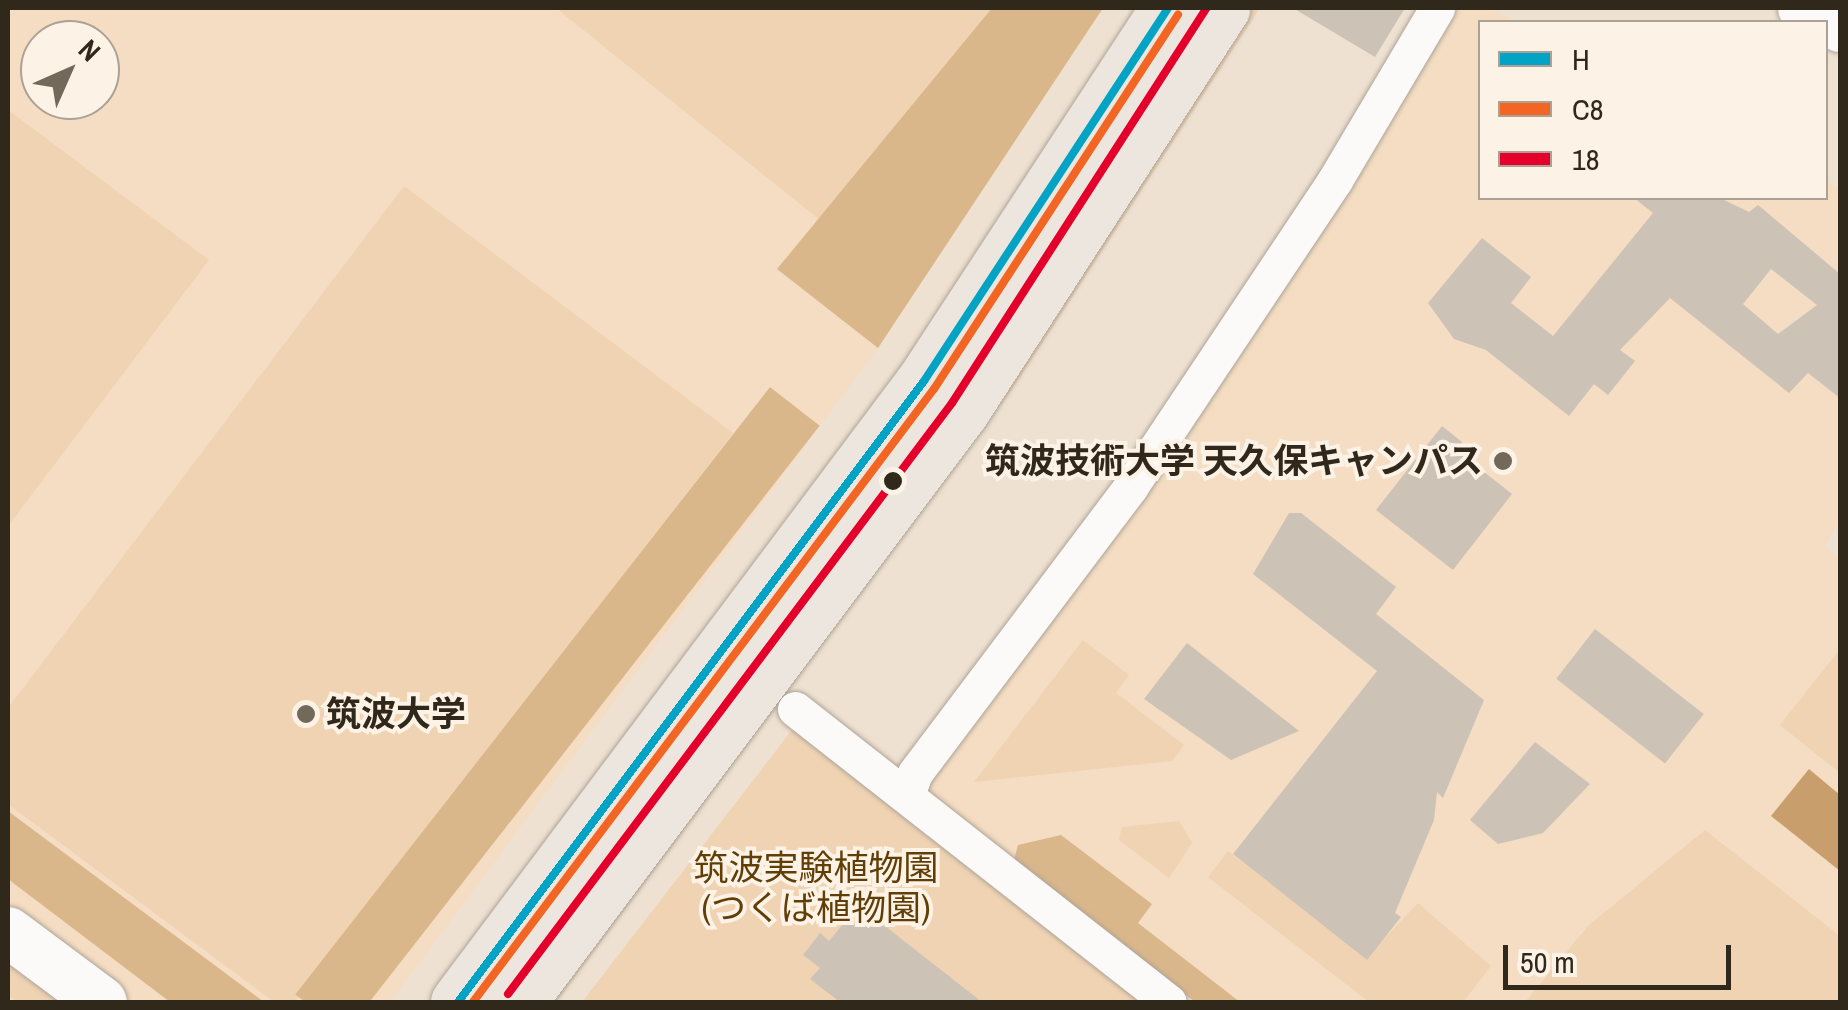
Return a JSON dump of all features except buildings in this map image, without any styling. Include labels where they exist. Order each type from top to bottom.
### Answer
[{"type":"main road","points":[[458,1002],[924,382],[1168,8]]},
{"type":"main road","points":[[518,1002],[962,410],[1222,8]]},
{"type":"street","points":[[908,795],[915,773],[1160,443],[1335,180],[1437,8]]},
{"type":"street","points":[[1803,8],[1826,20]]},
{"type":"street","points":[[795,708],[1169,1002]]},
{"type":"street","points":[[8,932],[102,1002]]},
{"type":"shaded area","name":"筑波大学","points":[[8,8],[1103,8],[878,348],[390,1002],[8,1002]]},
{"type":"shaded area","points":[[992,8],[1103,8],[878,348],[777,269]]},
{"type":"shaded area","name":"筑波技術大学 天久保キャンパス","points":[[1458,8],[1489,8],[1514,20],[1478,20],[1478,200],[1828,200],[1828,182],[1840,189],[1840,519],[1825,547],[1840,559],[1840,1002],[1195,1002],[931,796],[929,778],[1341,202]]},
{"type":"shaded area","points":[[770,387],[820,426],[369,1002],[305,1002],[295,995]]},
{"type":"shaded area","points":[[1809,769],[1840,795],[1840,871],[1771,816]]},
{"type":"shaded area","points":[[8,811],[264,1002],[170,1002],[8,879]]},
{"type":"shaded area","points":[[1061,835],[1152,904],[1138,923],[1240,1002],[1195,1002],[1014,860],[1018,845]]},
{"type":"green space","points":[[556,8],[992,8],[821,221]]},
{"type":"green space","points":[[1244,8],[1260,8],[1011,391],[556,1002],[538,1002]]},
{"type":"green space","points":[[8,110],[209,260],[8,526]]},
{"type":"green space","points":[[404,186],[733,433],[295,1002],[274,1002],[8,804],[8,708]]},
{"type":"green space","points":[[1083,640],[1129,675],[1116,693],[1184,745],[1172,761],[974,782]]},
{"type":"green space","points":[[1840,649],[1840,773],[1780,725]]},
{"type":"green space","name":"筑波実験植物園 (つくば植物園)","points":[[795,726],[1142,1002],[582,1002]]},
{"type":"green space","points":[[1179,821],[1192,843],[1169,878],[1119,840],[1122,827]]},
{"type":"green space","points":[[1705,830],[1840,936],[1840,1002],[1525,1002],[1589,925]]},
{"type":"green space","points":[[1228,851],[1367,957],[1418,903],[1491,966],[1463,1002],[1369,1002],[1208,877]]},
{"type":"green space","points":[[8,949],[78,1002],[18,1002],[8,995]]},
{"type":"transit line","name":"H","points":[[458,1002],[924,381],[1168,8]]},
{"type":"transit line","name":"18","points":[[508,994],[952,403],[1207,8]]},
{"type":"transit line","name":"C8","points":[[473,1002],[934,389],[1178,15]]},
{"type":"place","name":"筑波技術大学 天久保キャンパス","points":[[1503,461]]},
{"type":"place","name":"筑波大学","points":[[306,714]]}]
